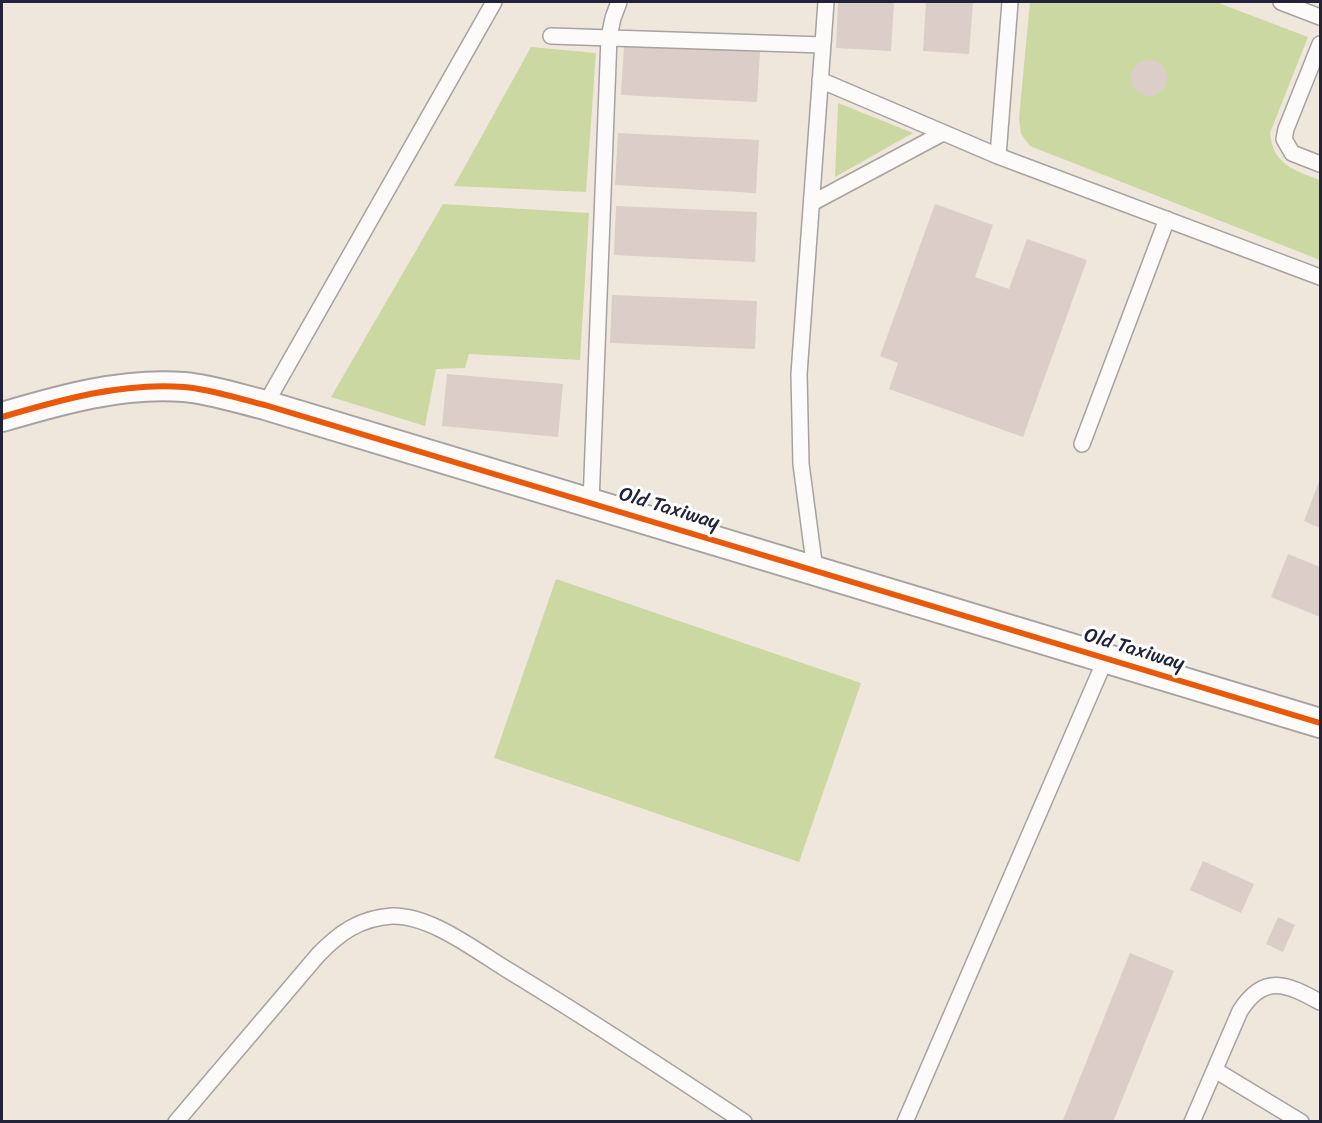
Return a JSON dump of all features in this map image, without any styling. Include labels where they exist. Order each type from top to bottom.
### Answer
[{"type":"street","name":"Old Taxiway","points":[[2,417],[57,401],[127,388],[184,387],[265,405],[1320,723]]},
{"type":"lane","points":[[265,405],[494,2]]},
{"type":"lane","points":[[591,502],[609,37],[619,2]]},
{"type":"lane","points":[[815,570],[801,464],[799,374],[826,2]]},
{"type":"lane","points":[[998,156],[1010,2]]},
{"type":"lane","points":[[1281,2],[1320,16]]},
{"type":"lane","points":[[551,36],[823,45]]},
{"type":"lane","points":[[1320,44],[1284,139],[1292,153],[1320,164]]},
{"type":"lane","points":[[820,80],[998,156],[1320,277]]},
{"type":"lane","points":[[812,203],[944,133]]},
{"type":"lane","points":[[1082,444],[1167,219]]},
{"type":"lane","points":[[905,1122],[1106,658]]},
{"type":"lane","points":[[176,1122],[338,934],[364,921],[393,916],[422,921],[448,934],[572,1008],[744,1122]]},
{"type":"lane","points":[[1192,1122],[1240,1011],[1250,996],[1265,987],[1283,985],[1320,1002]]},
{"type":"lane","points":[[1215,1070],[1301,1122]]},
{"type":"green space","points":[[1030,2],[1216,2],[1308,37],[1270,133],[1275,152],[1286,165],[1320,180],[1320,260],[1030,146],[1021,134],[1019,118]]},
{"type":"green space","points":[[531,47],[596,53],[586,192],[454,186]]},
{"type":"green space","points":[[838,103],[913,133],[835,177]]},
{"type":"green space","points":[[443,204],[589,213],[580,360],[469,354],[465,368],[436,369],[425,426],[331,397]]},
{"type":"green space","points":[[556,579],[861,683],[799,862],[494,758]]},
{"type":"building","points":[[838,2],[894,2],[891,51],[836,48]]},
{"type":"building","points":[[926,2],[973,2],[969,54],[923,51]]},
{"type":"building","points":[[624,45],[760,52],[757,102],[621,95]]},
{"type":"building","points":[[1149,60],[1162,65],[1167,78],[1162,91],[1149,96],[1136,91],[1131,78],[1136,65]]},
{"type":"building","points":[[618,133],[759,140],[756,193],[615,185]]},
{"type":"building","points":[[935,204],[993,225],[975,277],[1009,289],[1027,239],[1087,260],[1023,437],[889,389],[898,363],[880,356]]},
{"type":"building","points":[[616,206],[757,212],[755,262],[614,255]]},
{"type":"building","points":[[612,295],[757,301],[755,349],[610,343]]},
{"type":"building","points":[[447,374],[563,384],[558,437],[442,426]]},
{"type":"building","points":[[1320,479],[1320,528],[1304,521]]},
{"type":"building","points":[[1288,554],[1320,567],[1320,617],[1271,597]]},
{"type":"building","points":[[1203,861],[1254,884],[1241,913],[1190,890]]},
{"type":"building","points":[[1278,917],[1295,925],[1283,952],[1266,944]]},
{"type":"building","points":[[1130,953],[1174,971],[1113,1122],[1066,1122],[1063,1120]]},
{"type":"cycle path","points":[[2,417],[69,399],[138,387],[184,387],[214,392],[265,405],[1320,723]]}]
